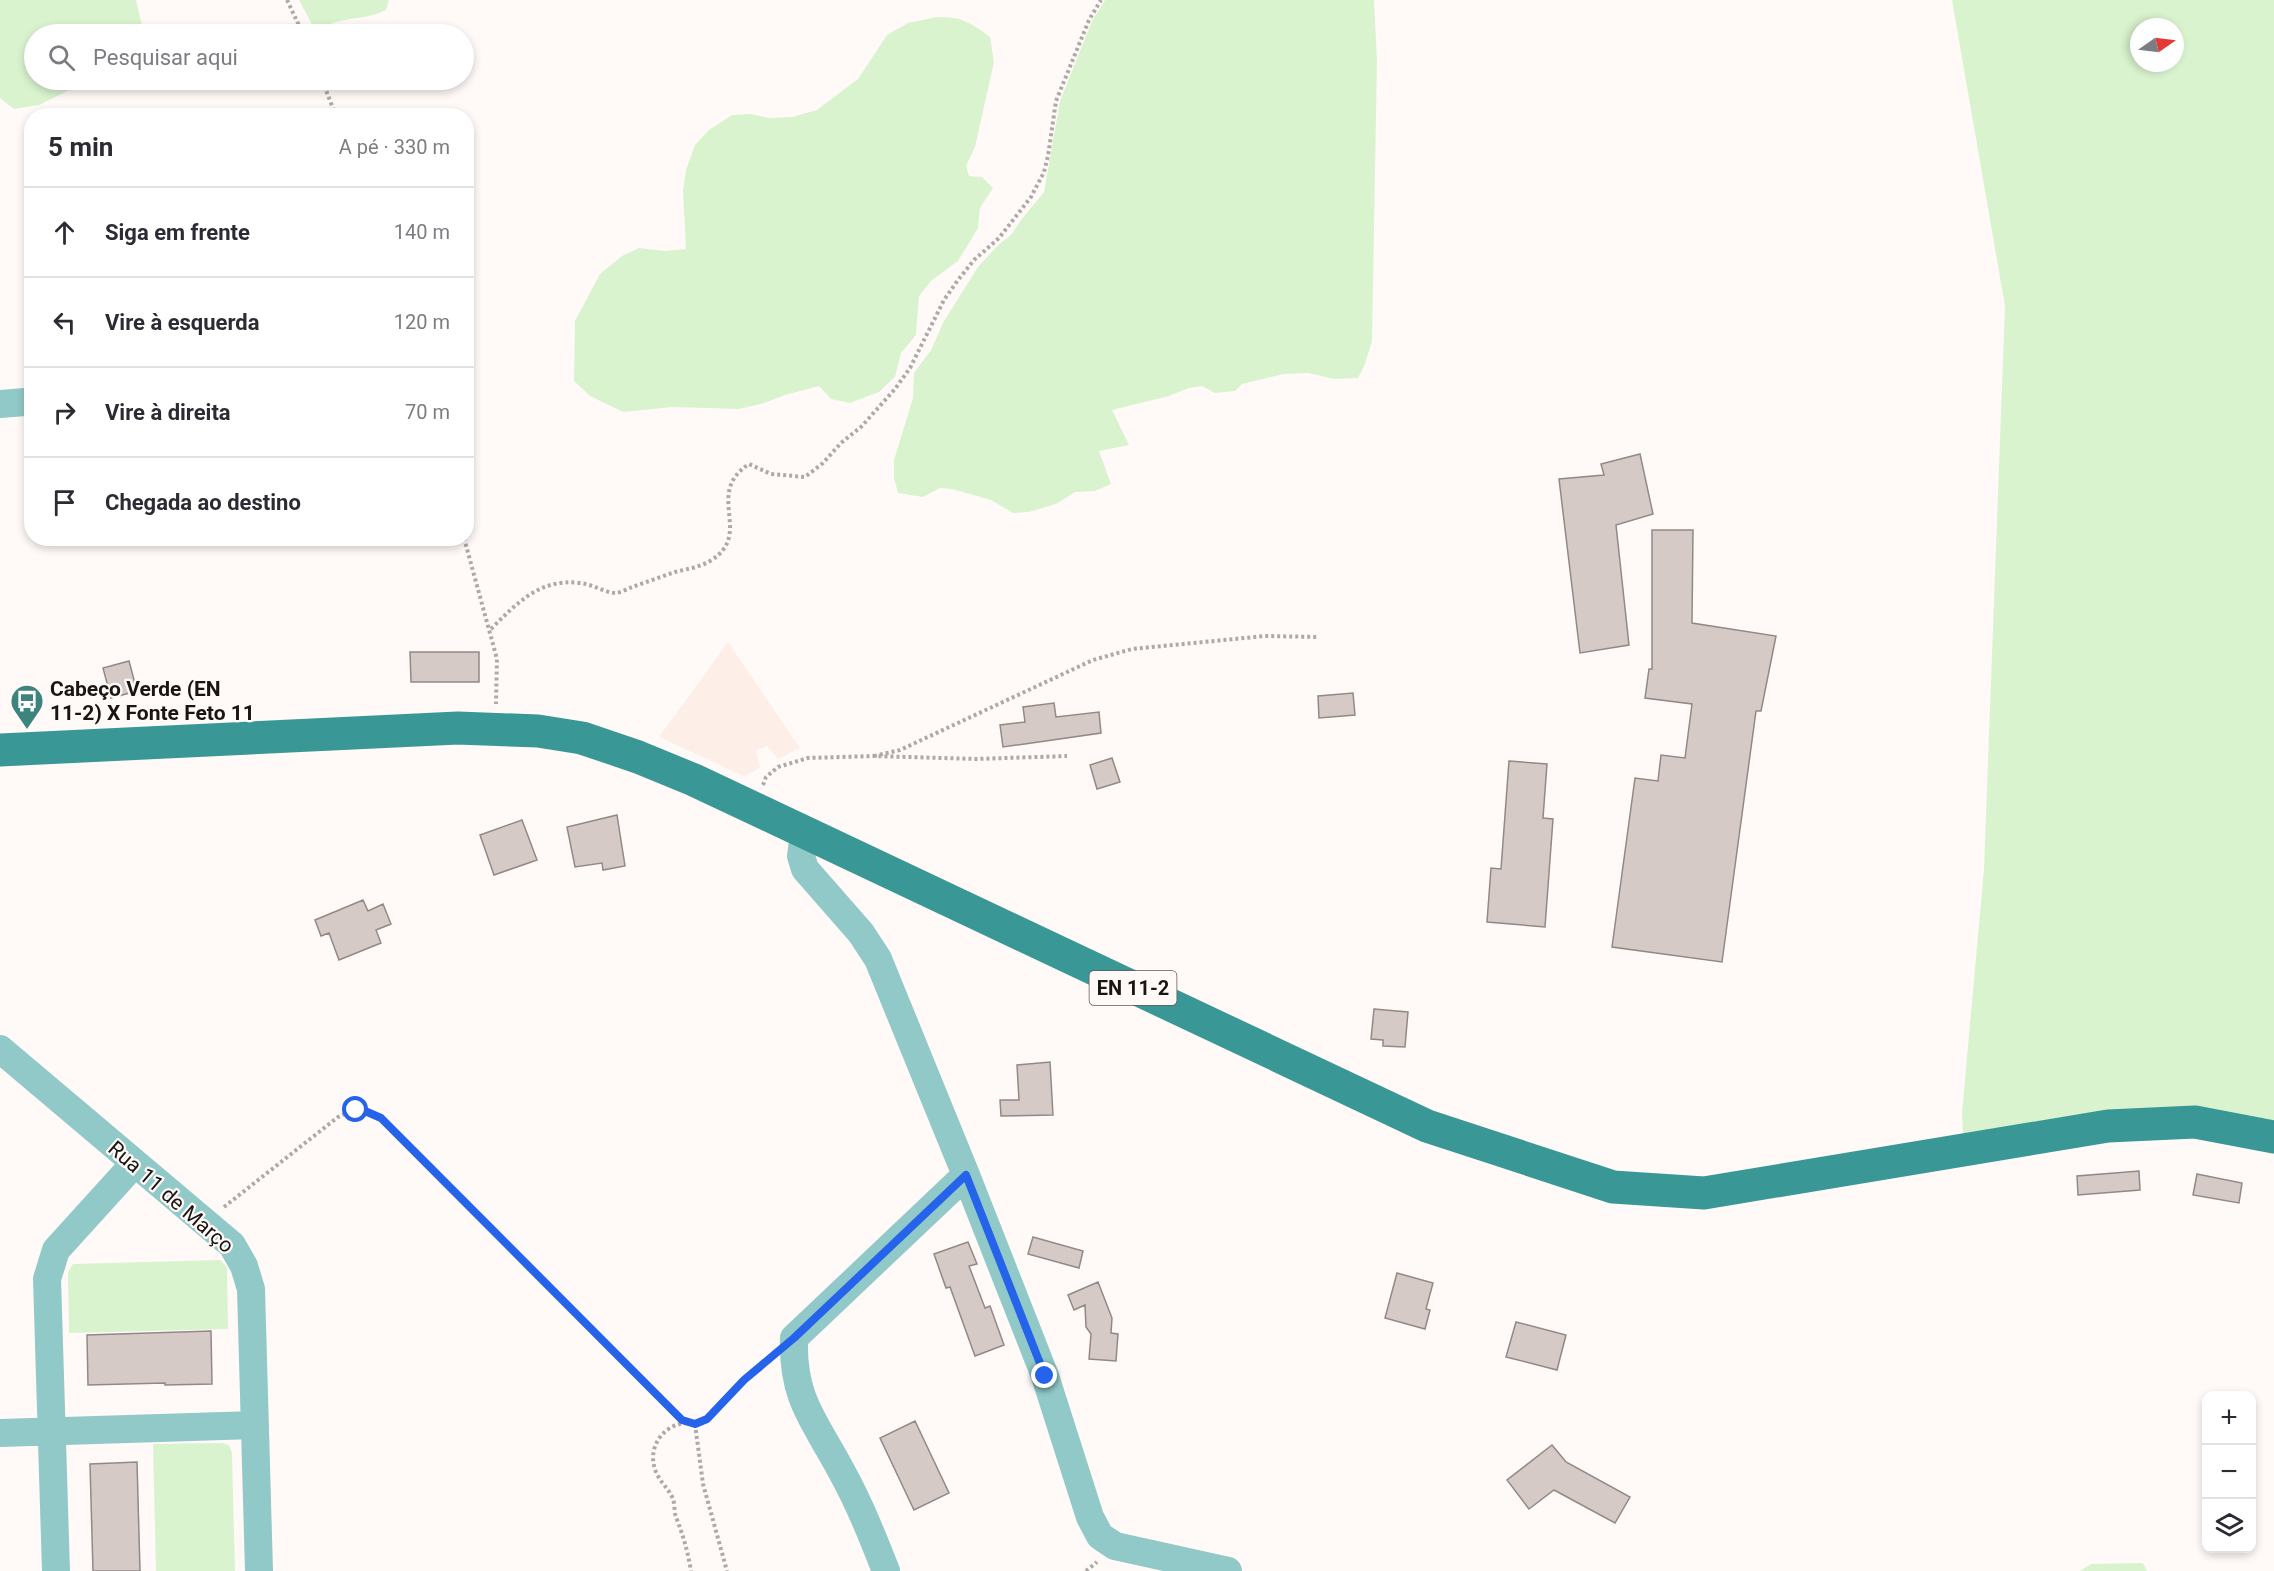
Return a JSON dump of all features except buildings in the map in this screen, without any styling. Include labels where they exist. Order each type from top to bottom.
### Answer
[{"type":"main road","name":"EN 11-2","points":[[0,750],[435,729],[538,731],[582,738],[638,757],[754,809],[1427,1126],[1612,1187],[1704,1193],[2108,1126],[2195,1122],[2274,1137]]},
{"type":"street","points":[[804,834],[801,856],[805,869],[861,933],[878,959],[1045,1376],[1090,1516],[1100,1536],[1115,1546],[1228,1571]]},
{"type":"street","name":"Rua 11 de Março","points":[[0,1049],[232,1245],[244,1266],[251,1289],[259,1571]]},
{"type":"street","points":[[56,1571],[47,1279],[56,1251],[134,1164]]},
{"type":"street","points":[[886,1571],[862,1511],[803,1401],[794,1366],[794,1338],[966,1175]]},
{"type":"street","points":[[0,1432],[255,1425]]},
{"type":"path","points":[[287,0],[298,24]]},
{"type":"path","points":[[491,629],[520,599],[542,587],[566,582],[580,583],[617,593],[712,560],[729,538],[731,528],[728,489],[738,471],[749,464],[783,477],[805,477],[824,463],[841,443],[878,410],[910,368],[932,322],[958,280],[974,260],[999,238],[1038,187],[1048,156],[1056,101],[1089,20],[1101,0]]},
{"type":"path","points":[[326,90],[333,108]]},
{"type":"path","points":[[466,546],[498,659],[494,729]]},
{"type":"path","points":[[874,756],[900,750],[1093,660],[1132,648],[1265,636],[1319,637]]},
{"type":"path","points":[[754,809],[766,777],[778,767],[808,758],[874,756],[976,759],[1066,756]]},
{"type":"path","points":[[204,1222],[338,1117],[356,1110],[373,1113],[381,1118],[688,1423]]},
{"type":"path","points":[[691,1571],[673,1501],[653,1464],[653,1454],[661,1435],[677,1423],[695,1424],[707,1419],[744,1380],[794,1338]]},
{"type":"path","points":[[695,1424],[703,1484],[728,1571]]},
{"type":"shaded area","points":[[728,642],[800,748],[778,759],[767,746],[756,751],[760,768],[744,776],[659,737]]},
{"type":"green space","points":[[0,0],[136,0],[142,24],[24,24],[24,90],[70,90],[39,105],[14,109],[0,98]]},
{"type":"green space","points":[[299,0],[389,0],[386,10],[373,15],[331,24],[312,24]]},
{"type":"green space","points":[[1105,0],[1374,0],[1377,60],[1372,341],[1365,364],[1358,378],[1334,379],[1308,373],[1284,374],[1242,384],[1235,391],[1215,393],[1202,386],[1189,388],[1169,396],[1112,410],[1129,445],[1099,451],[1111,484],[1095,491],[1075,492],[1056,504],[1029,512],[1013,513],[991,500],[952,489],[940,488],[923,497],[898,493],[894,478],[894,460],[913,398],[914,373],[931,350],[944,321],[978,267],[998,245],[1011,235],[1044,192],[1060,101],[1092,21]]},
{"type":"green space","points":[[1952,0],[2274,0],[2274,1124],[1963,1134],[1962,1113],[1984,869],[2005,306]]},
{"type":"green space","points":[[937,17],[965,21],[990,37],[994,62],[975,147],[966,166],[969,176],[982,177],[993,188],[980,208],[978,228],[958,261],[931,281],[919,296],[916,335],[901,353],[895,377],[879,392],[850,403],[831,399],[819,386],[739,409],[672,407],[623,412],[590,396],[574,381],[575,321],[600,274],[622,256],[639,248],[665,251],[686,249],[683,191],[686,170],[695,145],[709,130],[732,115],[792,117],[817,110],[858,79],[887,35],[908,23]]},
{"type":"green space","points":[[220,1260],[227,1267],[228,1329],[69,1333],[68,1272],[73,1264]]},
{"type":"green space","points":[[223,1443],[229,1445],[232,1453],[235,1571],[156,1571],[153,1444]]},
{"type":"green space","points":[[2143,1563],[2147,1571],[2080,1571],[2091,1564]]},
{"type":"place","name":"Cabeço Verde (EN 11-2) X Fonte Feto 11","points":[[27,730]]},
{"type":"route","points":[[356,1110],[373,1113],[381,1118],[682,1420],[688,1423],[702,1423],[707,1419],[764,1361],[794,1338],[966,1175],[1045,1376]]}]
